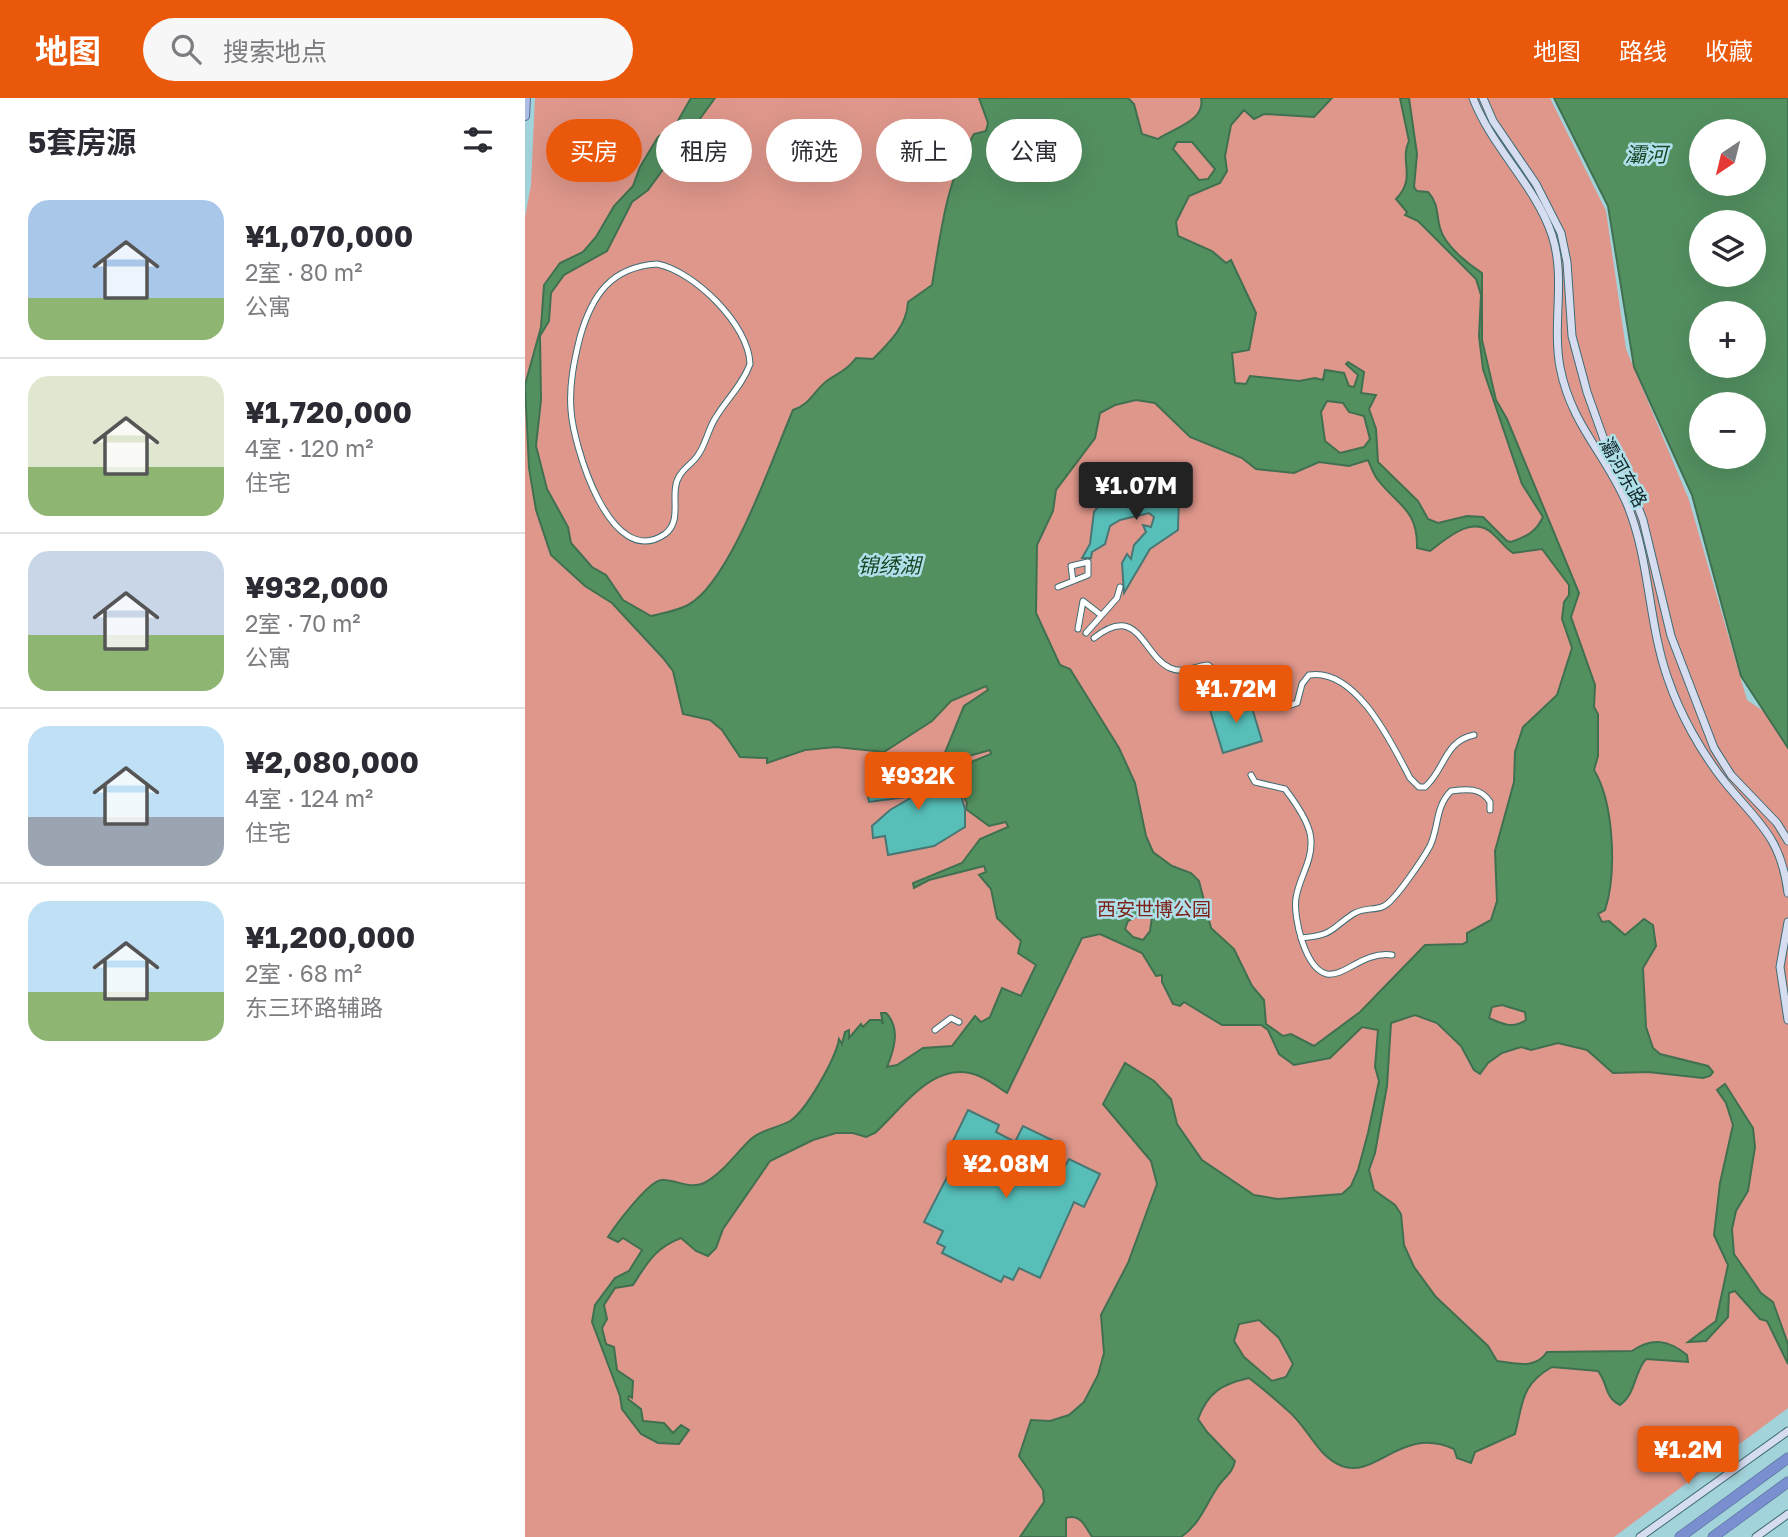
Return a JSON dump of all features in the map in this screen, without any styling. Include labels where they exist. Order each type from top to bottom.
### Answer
[{"type":"highway","points":[[1681,1537],[1788,1458]]},
{"type":"highway","points":[[1713,1537],[1788,1482]]},
{"type":"main road","points":[[525,116],[526,98]]},
{"type":"street","name":"灞河东路","points":[[1473,98],[1485,126],[1528,190],[1552,236],[1557,263],[1556,339],[1565,388],[1583,430],[1615,482],[1633,522],[1656,639],[1668,679],[1691,730],[1724,781],[1766,830],[1779,854],[1788,893]]},
{"type":"street","name":"灞河东路","points":[[1483,98],[1493,121],[1550,207],[1561,233],[1575,348],[1597,424],[1643,520],[1671,636],[1714,748],[1731,775],[1777,823],[1788,841]]},
{"type":"street","points":[[657,264],[684,273],[709,293],[744,343],[750,364],[715,418],[700,454],[678,478],[674,521],[670,529],[653,539],[634,538],[607,514],[585,474],[573,430],[570,389],[582,331],[597,293],[613,277],[626,270],[657,264]]},
{"type":"street","points":[[1615,482],[1622,476]]},
{"type":"street","points":[[1058,587],[1073,581]]},
{"type":"street","points":[[1086,633],[1117,598],[1120,587]]},
{"type":"street","points":[[1078,629],[1083,601],[1101,615]]},
{"type":"street","points":[[1094,638],[1112,626],[1127,628],[1146,640],[1161,661],[1172,669],[1208,665],[1217,672]]},
{"type":"street","points":[[1285,707],[1297,703],[1302,684],[1309,675],[1329,676],[1369,707],[1410,778],[1419,787],[1425,787],[1435,776],[1454,744],[1463,737],[1474,735]]},
{"type":"street","points":[[1251,775],[1255,782],[1285,789],[1309,828],[1311,850],[1295,905],[1301,938],[1313,963],[1324,973],[1340,972],[1370,955],[1392,955]]},
{"type":"street","points":[[1301,938],[1337,929],[1365,908],[1378,908],[1393,899],[1430,846],[1440,807],[1451,791],[1469,789],[1482,792],[1490,802],[1490,810]]},
{"type":"street","points":[[1788,922],[1780,967],[1788,1020]]},
{"type":"street","points":[[935,1030],[951,1018],[960,1022]]},
{"type":"street","points":[[1640,1537],[1788,1431]]},
{"type":"street","points":[[1756,1537],[1788,1514]]},
{"type":"green space","name":"西安世博公园","points":[[535,98],[1550,98],[1606,211],[1626,349],[1689,500],[1747,700],[1788,728],[1788,1408],[1614,1537],[525,1537],[525,217],[531,185]]},
{"type":"water","name":"锦绣湖","points":[[691,98],[715,98],[700,119],[679,119]]},
{"type":"water","name":"锦绣湖","points":[[979,98],[1128,98],[1134,104],[1142,134],[1158,139],[1194,118],[1199,113],[1201,98],[1332,98],[1314,117],[1264,114],[1254,119],[1244,110],[1231,125],[1225,156],[1227,171],[1220,183],[1189,196],[1176,222],[1178,236],[1212,251],[1226,263],[1231,260],[1256,313],[1249,350],[1232,353],[1235,383],[1246,384],[1250,376],[1299,381],[1315,378],[1323,380],[1325,370],[1344,373],[1349,386],[1354,387],[1358,375],[1346,364],[1348,362],[1364,372],[1361,393],[1376,395],[1369,409],[1376,429],[1378,462],[1418,501],[1428,519],[1438,523],[1467,516],[1483,517],[1511,542],[1530,533],[1543,517],[1522,484],[1483,369],[1479,336],[1481,295],[1476,279],[1418,221],[1405,215],[1407,212],[1396,199],[1407,177],[1406,148],[1409,141],[1400,98],[1409,98],[1417,154],[1414,187],[1417,191],[1428,192],[1432,196],[1443,235],[1464,260],[1482,273],[1482,340],[1496,400],[1507,419],[1579,593],[1571,617],[1595,685],[1598,756],[1594,770],[1606,801],[1611,838],[1609,895],[1605,910],[1598,914],[1602,922],[1609,921],[1625,935],[1644,919],[1653,925],[1656,946],[1643,968],[1646,1027],[1653,1048],[1660,1054],[1708,1066],[1713,1072],[1703,1078],[1648,1072],[1613,1073],[1587,1050],[1558,1043],[1531,1050],[1521,1047],[1502,1053],[1488,1063],[1480,1074],[1474,1070],[1461,1046],[1437,1023],[1415,1015],[1391,1023],[1387,1086],[1375,1153],[1369,1170],[1374,1190],[1395,1205],[1401,1214],[1404,1245],[1414,1267],[1436,1297],[1488,1346],[1497,1361],[1531,1363],[1542,1358],[1547,1352],[1632,1351],[1653,1342],[1660,1342],[1674,1346],[1687,1355],[1688,1362],[1646,1359],[1629,1395],[1620,1405],[1611,1398],[1598,1371],[1552,1367],[1528,1388],[1515,1434],[1475,1452],[1471,1463],[1457,1458],[1454,1449],[1436,1443],[1419,1443],[1354,1468],[1342,1466],[1325,1455],[1294,1416],[1249,1378],[1239,1380],[1224,1386],[1211,1396],[1198,1419],[1235,1461],[1198,1521],[1188,1532],[1181,1537],[1092,1537],[1079,1519],[1071,1517],[1066,1518],[1066,1537],[1020,1537],[1044,1502],[1043,1490],[1019,1456],[1031,1420],[1050,1421],[1069,1415],[1084,1402],[1098,1375],[1104,1353],[1101,1315],[1128,1263],[1157,1184],[1151,1161],[1103,1104],[1125,1063],[1154,1081],[1171,1099],[1177,1124],[1202,1160],[1254,1195],[1278,1199],[1342,1194],[1351,1186],[1368,1133],[1379,1081],[1375,1067],[1378,1030],[1362,1027],[1330,1058],[1294,1065],[1279,1054],[1268,1030],[1261,1025],[1222,1025],[1184,1002],[1180,1006],[1173,1004],[1162,982],[1162,975],[1156,976],[1142,953],[1100,934],[1082,938],[1007,1093],[979,1076],[963,1072],[934,1079],[908,1099],[875,1133],[866,1137],[853,1133],[836,1133],[813,1140],[770,1161],[723,1229],[716,1248],[708,1256],[696,1251],[681,1238],[659,1251],[633,1285],[615,1288],[604,1305],[607,1319],[602,1328],[606,1344],[614,1347],[617,1370],[633,1381],[632,1398],[629,1396],[628,1399],[641,1409],[643,1421],[664,1423],[673,1433],[681,1425],[689,1430],[679,1444],[658,1443],[641,1434],[622,1409],[620,1396],[592,1322],[595,1305],[615,1278],[629,1271],[642,1250],[623,1238],[618,1242],[608,1237],[633,1204],[649,1187],[662,1180],[688,1185],[704,1183],[723,1169],[755,1136],[790,1121],[804,1107],[819,1083],[839,1039],[842,1044],[845,1032],[849,1030],[849,1038],[861,1024],[863,1027],[870,1020],[881,1020],[883,1024],[881,1013],[886,1013],[895,1032],[894,1046],[887,1067],[897,1065],[923,1048],[952,1046],[975,1016],[981,1022],[990,1017],[1002,988],[1021,996],[1036,965],[1018,953],[1021,941],[997,918],[991,889],[979,875],[986,872],[984,866],[929,880],[914,888],[913,883],[962,863],[980,839],[1008,827],[1006,822],[989,826],[966,809],[967,803],[958,785],[961,766],[991,754],[990,750],[969,756],[944,755],[964,706],[988,690],[986,686],[951,701],[932,721],[884,752],[836,747],[805,750],[767,763],[767,758],[740,757],[722,730],[710,720],[683,714],[673,671],[663,658],[612,603],[585,586],[551,555],[536,510],[529,468],[525,385],[541,327],[544,285],[560,263],[583,252],[596,237],[614,206],[634,182],[642,182],[642,164],[656,140],[656,179],[648,190],[632,202],[607,251],[564,275],[551,293],[549,321],[540,336],[541,400],[536,446],[547,489],[568,527],[571,543],[592,567],[606,575],[623,600],[651,616],[688,605],[704,592],[720,571],[749,516],[793,410],[808,401],[823,384],[856,358],[873,359],[901,326],[908,302],[932,285],[953,182],[972,182],[974,134],[986,131],[986,182],[1082,182],[1082,119],[987,119]],"holes":[[[1177,142],[1192,142],[1215,169],[1208,179],[1199,180],[1173,149]],[[1136,400],[1155,403],[1190,437],[1242,458],[1256,469],[1294,473],[1319,462],[1349,466],[1368,460],[1378,480],[1410,516],[1417,548],[1430,551],[1460,530],[1477,526],[1485,528],[1513,553],[1542,549],[1569,585],[1562,619],[1572,648],[1557,695],[1523,727],[1515,752],[1514,782],[1495,851],[1497,901],[1491,920],[1467,933],[1467,942],[1463,944],[1425,945],[1360,1012],[1314,1046],[1291,1034],[1283,1036],[1266,1024],[1264,1000],[1252,986],[1234,949],[1211,928],[1199,881],[1191,873],[1172,866],[1153,852],[1146,836],[1135,783],[1119,748],[1070,669],[1060,665],[1036,613],[1037,545],[1053,511],[1056,490],[1095,438],[1100,413],[1115,405]],[[1327,401],[1343,403],[1349,412],[1364,416],[1370,439],[1364,447],[1340,453],[1325,441],[1321,412]],[[1145,912],[1152,917],[1150,931],[1143,940],[1133,937],[1125,929],[1128,921]],[[1502,1005],[1525,1012],[1526,1020],[1512,1025],[1503,1024],[1489,1018],[1492,1007]],[[1259,1320],[1279,1338],[1293,1364],[1286,1377],[1272,1381],[1244,1357],[1234,1341],[1239,1324]]]},
{"type":"water","name":"灞河","points":[[1554,98],[1788,98],[1788,748],[1741,676],[1692,495],[1634,367],[1608,206]]},
{"type":"water","points":[[1725,1084],[1753,1128],[1755,1147],[1748,1191],[1736,1211],[1732,1229],[1734,1254],[1761,1293],[1773,1302],[1788,1344],[1788,1364],[1767,1321],[1760,1319],[1735,1291],[1729,1293],[1728,1317],[1706,1341],[1688,1342],[1716,1321],[1728,1265],[1714,1235],[1720,1183],[1733,1125],[1726,1103],[1717,1090]]},
{"type":"building","points":[[1165,487],[1179,493],[1178,530],[1150,549],[1124,593],[1122,563],[1127,554],[1131,559],[1134,545],[1146,532],[1143,525],[1151,527],[1154,517],[1149,513],[1120,520],[1110,526],[1105,544],[1092,552],[1091,558],[1082,558],[1090,544],[1094,512],[1110,492]]},
{"type":"building","points":[[1249,698],[1262,741],[1223,753],[1210,710]]},
{"type":"building","points":[[943,772],[954,790],[959,789],[965,809],[965,827],[934,846],[888,855],[885,836],[873,838],[872,826],[890,810],[914,796],[869,802],[867,791],[877,781]]},
{"type":"building","points":[[968,1110],[999,1125],[996,1132],[1015,1142],[1023,1126],[1054,1141],[1046,1157],[1065,1166],[1069,1159],[1100,1174],[1084,1207],[1074,1202],[1040,1278],[1019,1268],[1013,1280],[1004,1276],[1001,1282],[942,1253],[945,1247],[937,1243],[943,1231],[924,1222],[962,1148],[952,1143]]}]
